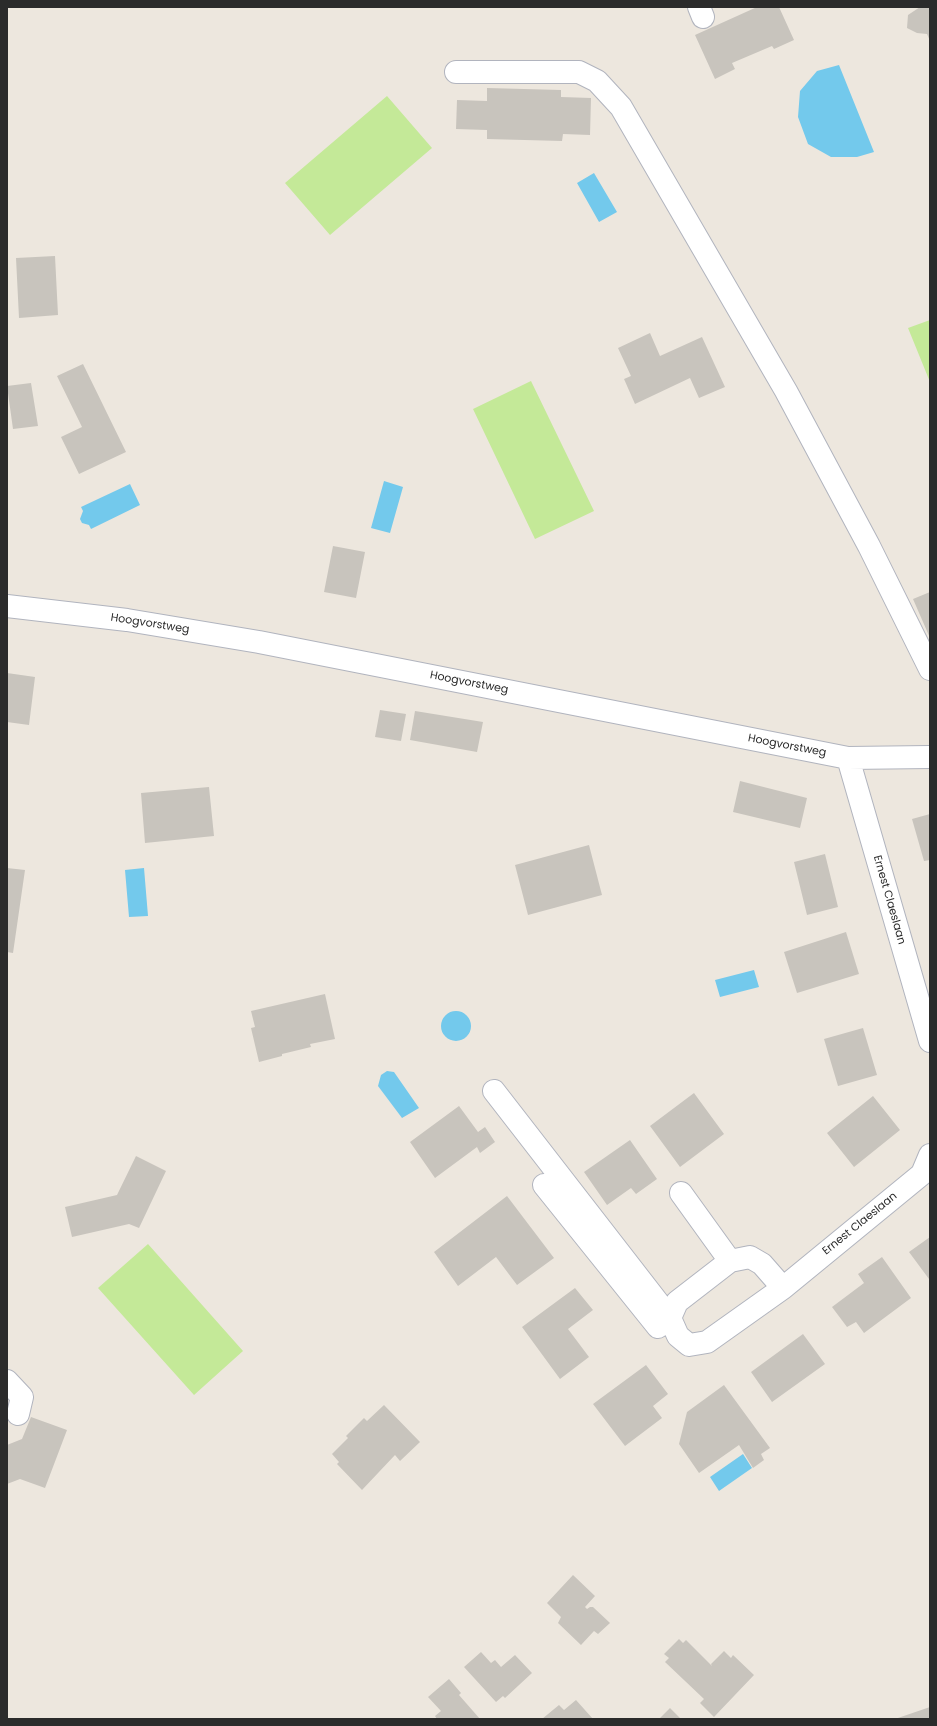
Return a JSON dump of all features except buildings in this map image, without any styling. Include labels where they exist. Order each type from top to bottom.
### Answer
[{"type":"street","points":[[456,72],[579,72],[597,81],[620,107],[786,391],[869,546],[930,669]]},
{"type":"street","name":"Hoogvorstweg","points":[[7,606],[127,620],[259,642],[848,758],[930,757]]},
{"type":"street","name":"Ernest Claeslaan","points":[[848,758],[930,1041]]},
{"type":"street","points":[[494,1091],[670,1318]]},
{"type":"street","name":"Ernest Claeslaan","points":[[670,1318],[678,1336],[689,1346],[707,1342],[783,1288],[922,1174],[930,1155]]},
{"type":"street","points":[[544,1185],[658,1326],[670,1318],[677,1302],[730,1261],[750,1257],[762,1264],[783,1288]]},
{"type":"street","points":[[681,1193],[730,1261]]},
{"type":"street","points":[[7,1381],[22,1396],[18,1414]]},
{"type":"green space","points":[[387,96],[432,148],[330,235],[285,183]]},
{"type":"green space","points":[[930,320],[930,382],[908,328]]},
{"type":"green space","points":[[531,381],[594,511],[535,539],[473,409]]},
{"type":"green space","points":[[148,1244],[243,1351],[194,1395],[98,1288]]},
{"type":"water","points":[[839,65],[874,152],[857,157],[831,157],[808,144],[798,117],[800,91],[817,71]]},
{"type":"water","points":[[594,173],[617,212],[599,222],[577,183]]},
{"type":"water","points":[[384,481],[403,487],[390,533],[371,528]]},
{"type":"water","points":[[130,484],[140,505],[91,529],[89,525],[82,523],[80,519],[83,511],[81,507]]},
{"type":"water","points":[[144,868],[148,916],[129,917],[125,870]]},
{"type":"water","points":[[754,970],[759,987],[720,997],[715,980]]},
{"type":"water","points":[[456,1011],[462,1012],[470,1020],[470,1032],[462,1040],[456,1041],[450,1040],[442,1032],[441,1026],[442,1020],[450,1012]]},
{"type":"water","points":[[387,1071],[394,1072],[419,1108],[402,1118],[378,1086],[381,1075]]},
{"type":"water","points":[[743,1454],[752,1468],[719,1491],[710,1477]]}]
